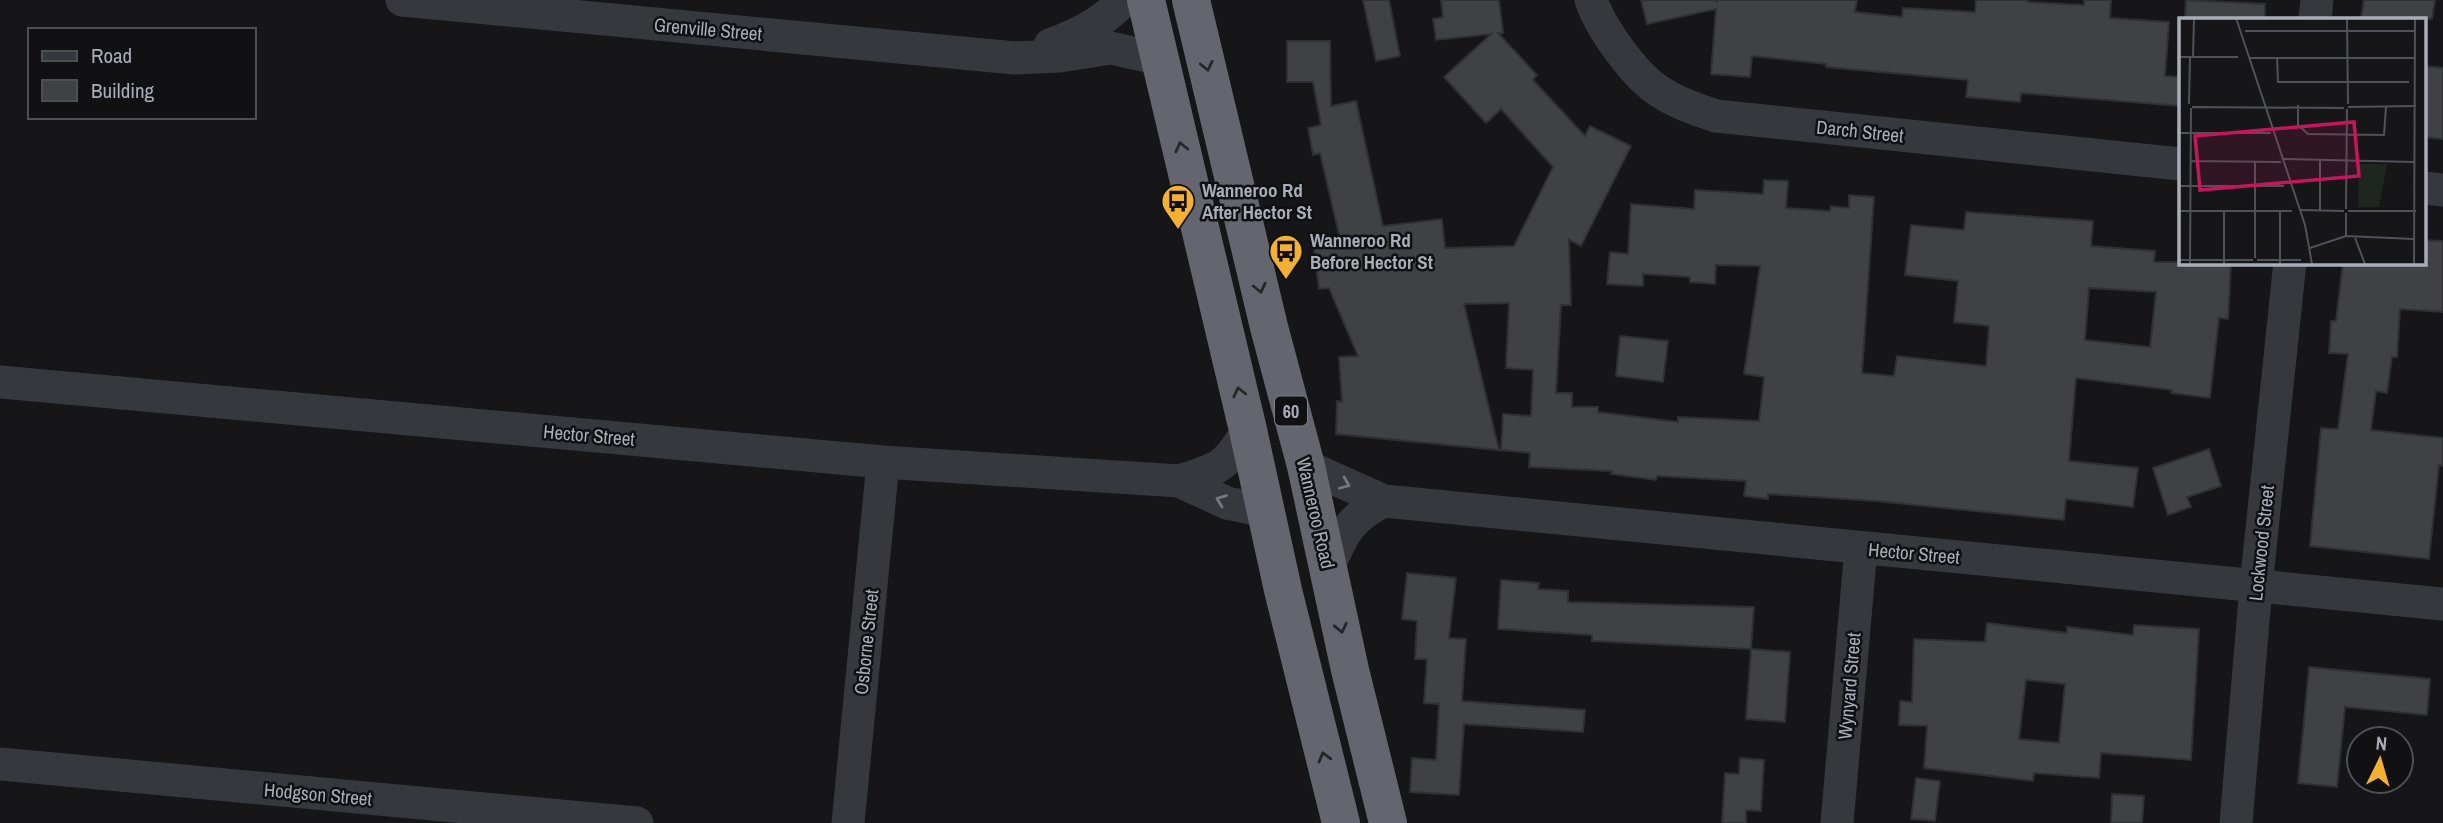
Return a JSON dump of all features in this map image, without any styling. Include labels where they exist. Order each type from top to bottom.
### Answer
[{"type":"highway","name":"60","points":[[1146,0],[1312,710],[1341,823]]},
{"type":"highway","name":"Wanneroo Road","points":[[1191,0],[1269,327],[1306,466],[1350,670],[1388,823]]},
{"type":"street","name":"Grenville Street","points":[[402,0],[1015,58],[1060,57],[1111,48],[1160,59]]},
{"type":"street","name":"Grenville Street","points":[[1015,58],[1088,30],[1107,17],[1124,0]]},
{"type":"street","name":"Darch Street","points":[[1591,0],[1628,61],[1653,88],[1680,104],[1716,116],[2179,164]]},
{"type":"street","points":[[2315,18],[2317,0]]},
{"type":"street","name":"Lockwood Street","points":[[2236,823],[2256,586],[2290,264]]},
{"type":"street","name":"Hector Street","points":[[0,382],[883,462],[1179,481],[1227,503],[1266,511]]},
{"type":"street","name":"Hector Street","points":[[1179,481],[1218,468],[1236,451],[1248,430]]},
{"type":"street","name":"Osborne Street","points":[[848,823],[883,462]]},
{"type":"street","name":"Hector Street","points":[[1306,466],[1384,500],[2443,604]]},
{"type":"street","points":[[1328,569],[1347,527],[1366,509],[1384,500]]},
{"type":"street","name":"Wynyard Street","points":[[1837,823],[1861,548]]},
{"type":"street","name":"Hodgson Street","points":[[0,764],[637,823]]},
{"type":"building","points":[[1363,0],[1389,0],[1400,56],[1376,61]]},
{"type":"building","points":[[1441,0],[1499,0],[1503,33],[1498,33],[1537,75],[1533,80],[1585,136],[1590,126],[1631,146],[1581,246],[1569,240],[1571,305],[1561,305],[1556,393],[1572,393],[1572,407],[1598,407],[1598,412],[1678,422],[1678,417],[1759,421],[1764,377],[1744,374],[1760,266],[1716,265],[1715,284],[1690,282],[1690,277],[1643,274],[1643,286],[1607,284],[1610,252],[1628,254],[1631,204],[1694,209],[1695,190],[1763,194],[1764,180],[1788,181],[1786,208],[1830,211],[1831,206],[1849,208],[1849,195],[1874,197],[1862,373],[1894,376],[1897,356],[1986,366],[1989,326],[1954,322],[1958,281],[1905,275],[1911,225],[1964,230],[1966,212],[2093,221],[2091,246],[2155,251],[2154,262],[2231,264],[2228,319],[2219,318],[2210,398],[2171,393],[2172,390],[2076,378],[2069,461],[2138,468],[2133,507],[2066,499],[2064,520],[1876,501],[1768,494],[1768,499],[1744,496],[1746,481],[1657,476],[1656,480],[1611,474],[1612,471],[1529,467],[1530,453],[1501,450],[1503,414],[1531,416],[1533,370],[1506,368],[1509,303],[1464,304],[1499,450],[1336,434],[1337,401],[1342,402],[1339,357],[1358,356],[1329,288],[1319,289],[1313,243],[1340,239],[1320,153],[1313,155],[1308,128],[1321,125],[1313,82],[1287,82],[1287,41],[1330,41],[1331,106],[1356,101],[1383,226],[1442,219],[1445,248],[1514,246],[1553,167],[1501,109],[1486,123],[1444,77],[1491,34],[1436,40],[1433,19],[1443,17]],"holes":[[[2089,288],[2156,292],[2150,347],[2085,340]]]},
{"type":"building","points":[[1641,0],[1857,0],[1855,12],[1902,17],[1903,8],[1975,12],[1976,0],[2028,0],[2084,5],[2084,0],[2111,0],[2110,18],[2169,22],[2165,76],[2179,77],[2179,106],[2021,93],[2020,102],[1966,97],[1968,80],[1826,67],[1826,64],[1752,56],[1750,77],[1711,74],[1716,9],[1647,24]]},
{"type":"building","points":[[2186,0],[2265,4],[2265,18],[2185,18]]},
{"type":"building","points":[[2364,0],[2435,0],[2432,19],[2361,18]]},
{"type":"building","points":[[2426,66],[2443,68],[2443,139],[2426,137]]},
{"type":"building","points":[[2426,240],[2443,241],[2443,312],[2400,309],[2397,357],[2392,357],[2387,393],[2376,391],[2371,430],[2443,438],[2443,466],[2439,465],[2429,559],[2310,546],[2321,428],[2338,429],[2348,354],[2329,353],[2331,321],[2336,321],[2343,264],[2426,264]]},
{"type":"building","points":[[1620,336],[1668,341],[1663,382],[1616,376]]},
{"type":"building","points":[[2209,449],[2221,486],[2187,497],[2191,507],[2168,515],[2153,468]]},
{"type":"building","points":[[1407,573],[1456,578],[1449,638],[1466,639],[1462,701],[1585,710],[1583,732],[1464,724],[1459,795],[1410,792],[1412,758],[1436,760],[1439,704],[1424,703],[1427,659],[1415,659],[1417,621],[1402,619]]},
{"type":"building","points":[[1501,580],[1539,583],[1538,589],[1568,591],[1568,602],[1754,607],[1751,649],[1592,641],[1592,635],[1498,629]]},
{"type":"building","points":[[1987,623],[2067,633],[2067,627],[2133,635],[2134,625],[2199,629],[2191,760],[2101,753],[2099,778],[2034,773],[2033,781],[1924,768],[1927,726],[1899,725],[1900,701],[1912,702],[1914,639],[1985,642]],"holes":[[[2026,680],[2065,684],[2059,743],[2019,739]]]},
{"type":"building","points":[[1751,649],[1790,652],[1785,722],[1746,719]]},
{"type":"building","points":[[2309,667],[2430,679],[2427,715],[2345,707],[2337,787],[2298,783]]},
{"type":"building","points":[[1740,758],[1764,760],[1761,811],[1746,810],[1746,823],[1722,823],[1725,773],[1739,774]]},
{"type":"building","points":[[1916,778],[1940,781],[1935,821],[1911,819]]},
{"type":"building","points":[[2112,794],[2144,796],[2142,823],[2111,823]]},
{"type":"place","name":"Wanneroo Rd After Hector St","points":[[1178,231]]},
{"type":"place","name":"Wanneroo Rd Before Hector St","points":[[1286,281]]}]
